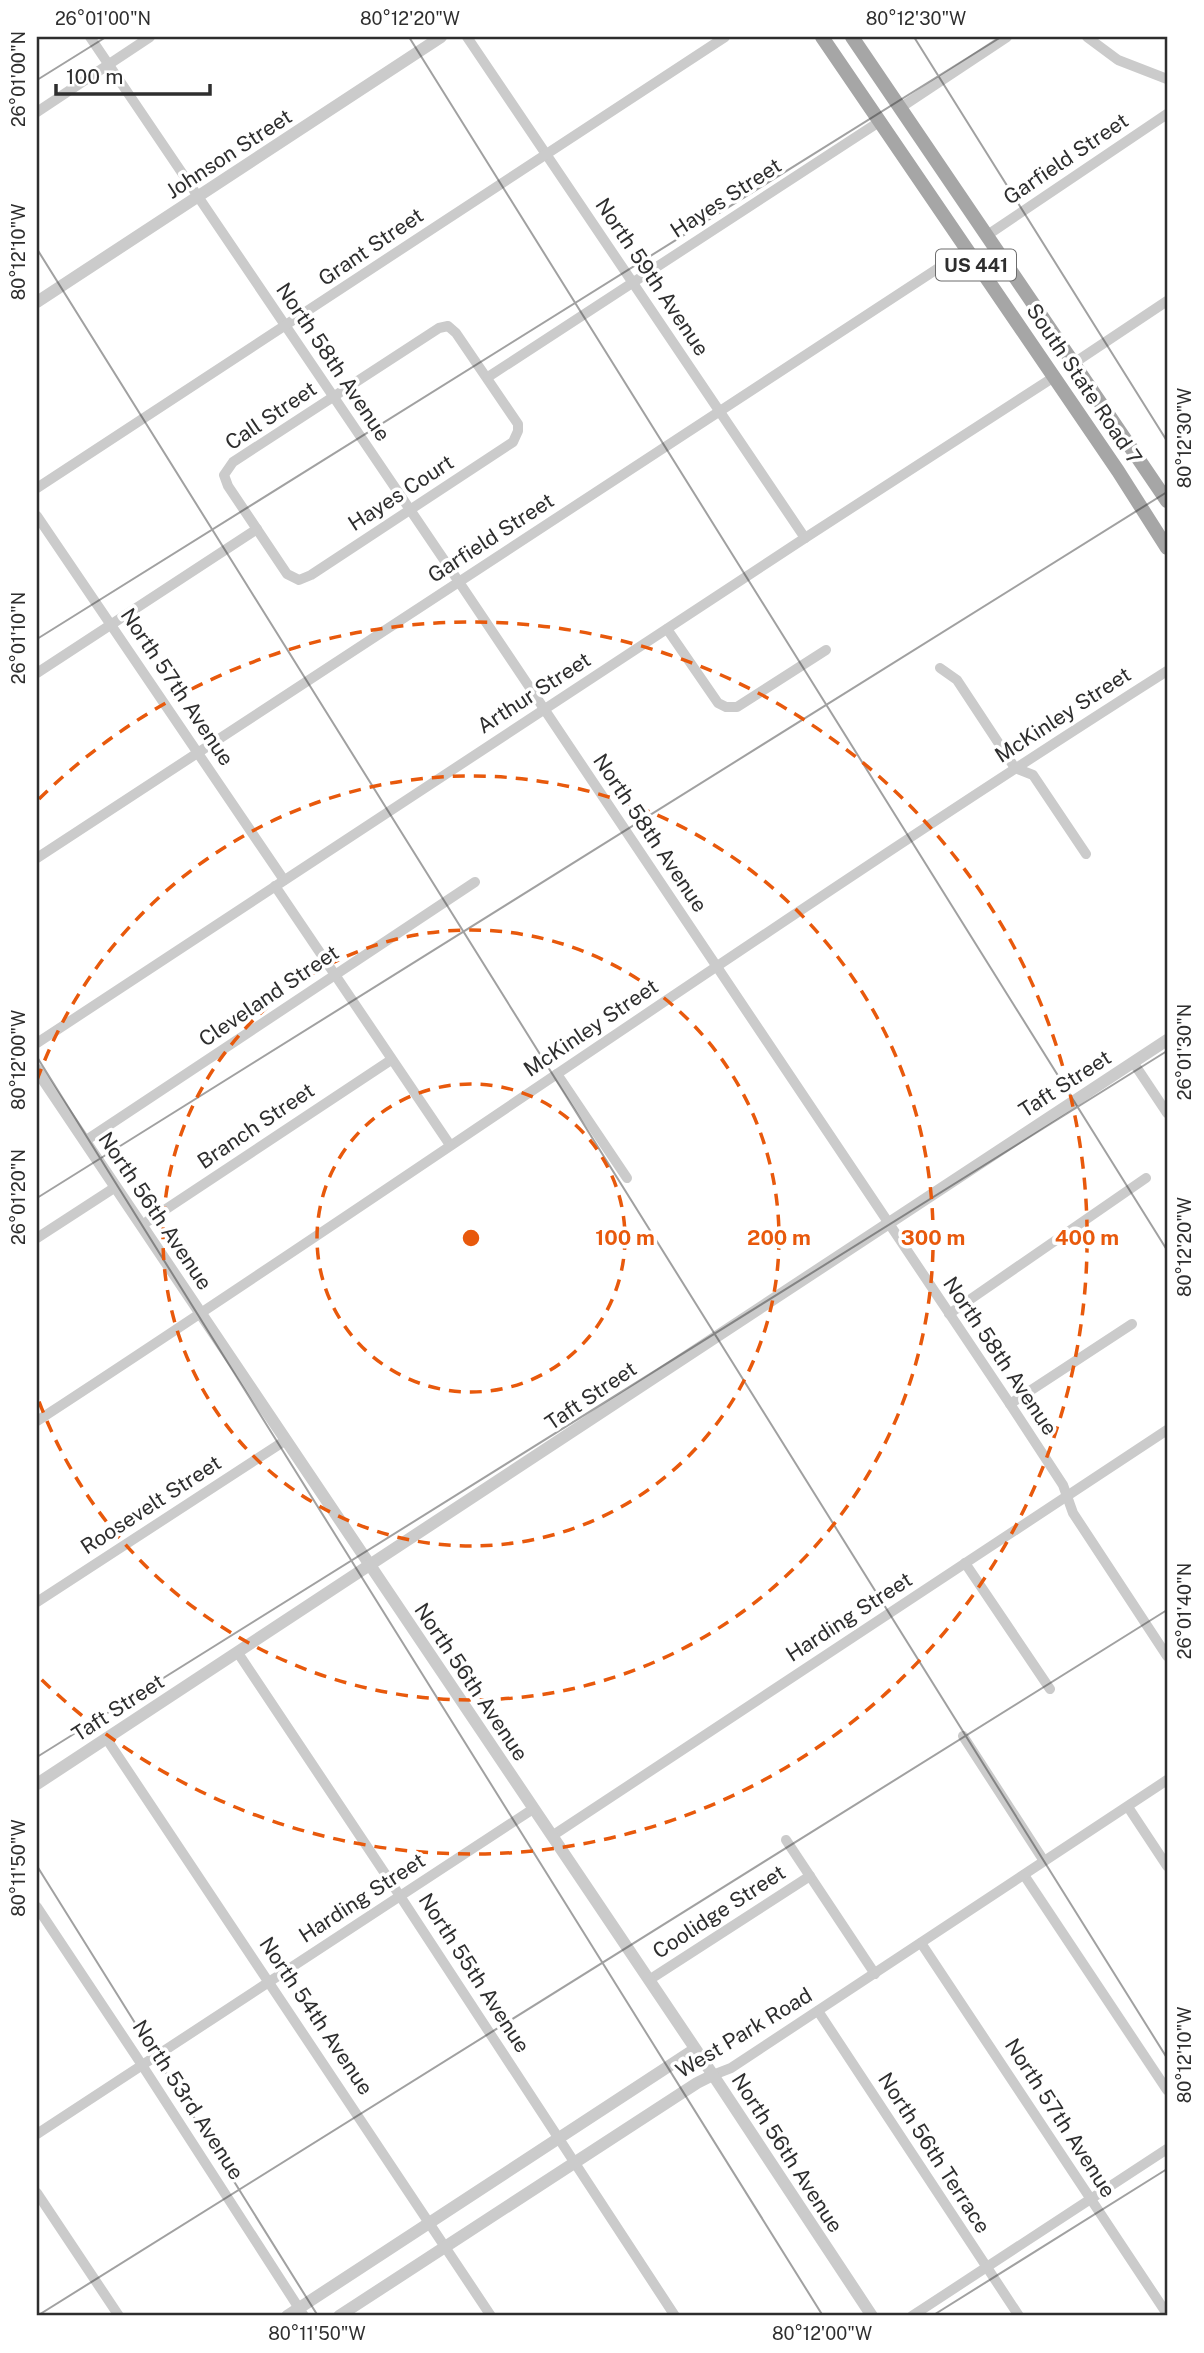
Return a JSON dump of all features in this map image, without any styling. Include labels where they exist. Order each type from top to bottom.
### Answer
[{"type":"main road","name":"South State Road 7","points":[[822,37],[1124,480],[1167,548]]},
{"type":"main road","name":"South State Road 7","points":[[852,37],[986,236],[1165,492]]},
{"type":"main road","points":[[865,100],[883,109],[900,108]]},
{"type":"main road","points":[[879,122],[896,120],[916,132]]},
{"type":"main road","points":[[1124,480],[1144,490],[1165,492]]},
{"type":"street","name":"North 58th Avenue","points":[[90,37],[1010,1404],[1063,1485],[1073,1513],[1167,1656]]},
{"type":"street","points":[[37,111],[150,37]]},
{"type":"street","name":"Johnson Street","points":[[37,302],[441,37]]},
{"type":"street","name":"North 59th Avenue","points":[[467,37],[805,538]]},
{"type":"street","name":"Grant Street","points":[[37,488],[725,37]]},
{"type":"street","points":[[900,108],[1007,37]]},
{"type":"street","points":[[1087,37],[1118,60],[1167,79]]},
{"type":"street","name":"Garfield Street","points":[[986,236],[1167,114]]},
{"type":"street","name":"Hayes Street","points":[[488,377],[879,122]]},
{"type":"street","name":"Garfield Street","points":[[37,858],[966,250]]},
{"type":"street","points":[[1074,363],[1167,301]]},
{"type":"street","name":"Call Street","points":[[257,529],[228,486],[224,475],[233,462],[439,328],[448,326],[456,332],[488,377]]},
{"type":"street","name":"Hayes Court","points":[[257,529],[288,574],[299,580],[311,575],[409,511],[513,442],[518,424],[488,377]]},
{"type":"street","name":"Arthur Street","points":[[37,1044],[1054,377]]},
{"type":"street","name":"North 57th Avenue","points":[[37,516],[285,880]]},
{"type":"street","points":[[37,673],[257,529]]},
{"type":"street","points":[[667,629],[718,703],[726,706],[737,707],[826,650]]},
{"type":"street","points":[[940,668],[957,680],[1015,768],[1033,775],[1086,854]]},
{"type":"street","name":"McKinley Street","points":[[37,1421],[1015,768],[1167,671]]},
{"type":"street","name":"Cleveland Street","points":[[85,1142],[475,882]]},
{"type":"street","points":[[275,887],[450,1145]]},
{"type":"street","name":"Taft Street","points":[[37,1784],[1167,1040]]},
{"type":"street","name":"Branch Street","points":[[142,1225],[391,1060]]},
{"type":"street","points":[[1133,1062],[1167,1113]]},
{"type":"street","name":"North 56th Avenue","points":[[37,1070],[872,2316]]},
{"type":"street","points":[[557,1074],[627,1178]]},
{"type":"street","points":[[949,1314],[1146,1178]]},
{"type":"street","points":[[37,1238],[114,1188]]},
{"type":"street","points":[[1010,1404],[1132,1324]]},
{"type":"street","name":"Harding Street","points":[[552,1836],[1167,1430]]},
{"type":"street","name":"Roosevelt Street","points":[[37,1602],[286,1440]]},
{"type":"street","points":[[965,1563],[1050,1689]]},
{"type":"street","name":"North 55th Avenue","points":[[238,1653],[675,2316]]},
{"type":"street","points":[[963,1736],[1044,1861]]},
{"type":"street","name":"North 54th Avenue","points":[[106,1738],[491,2316]]},
{"type":"street","name":"West Park Road","points":[[340,2316],[696,2083],[731,2068],[1167,1780]]},
{"type":"street","points":[[1128,1807],[1167,1866]]},
{"type":"street","name":"Harding Street","points":[[37,2134],[533,1809]]},
{"type":"street","points":[[786,1840],[875,1974]]},
{"type":"street","points":[[1024,1875],[1167,2090]]},
{"type":"street","name":"Coolidge Street","points":[[649,1980],[810,1877]]},
{"type":"street","name":"North 53rd Avenue","points":[[37,1907],[302,2312]]},
{"type":"street","name":"North 57th Avenue","points":[[921,1943],[1167,2314]]},
{"type":"street","name":"North 56th Terrace","points":[[818,2011],[1019,2316]]},
{"type":"street","name":"West Park Road","points":[[287,2316],[302,2312],[430,2223],[695,2049]]},
{"type":"street","points":[[912,2316],[1167,2148]]},
{"type":"street","points":[[37,2193],[119,2316]]}]
